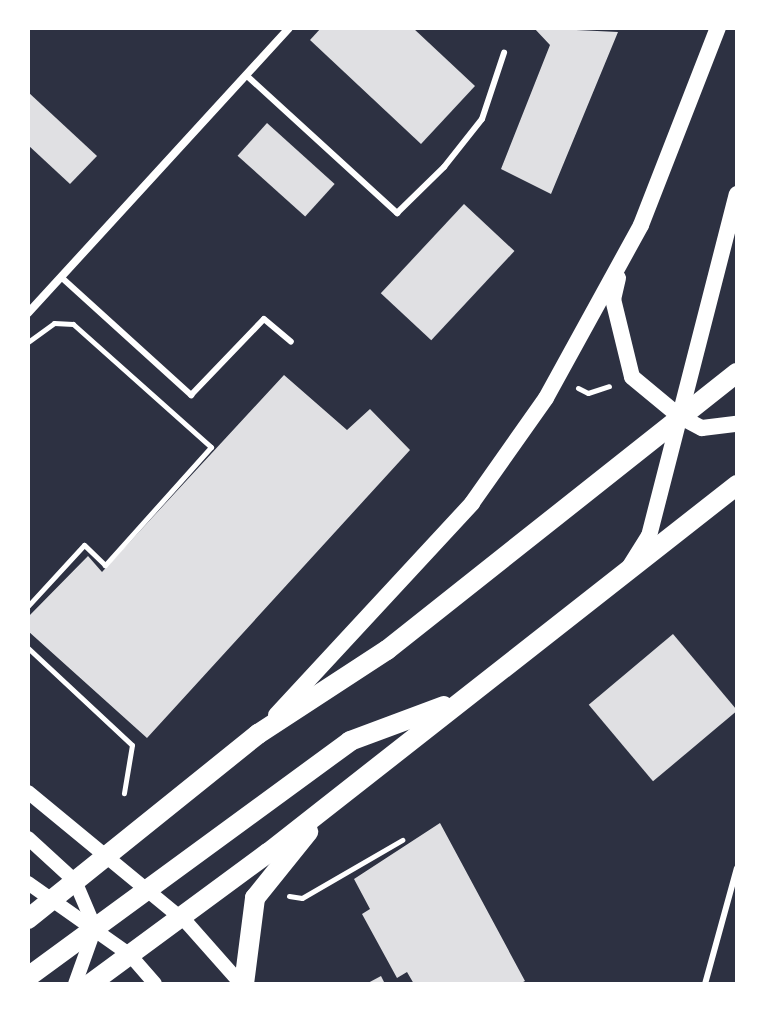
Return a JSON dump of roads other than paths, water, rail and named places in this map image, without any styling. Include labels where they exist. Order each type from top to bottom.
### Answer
[{"type":"main road","points":[[258,734],[364,626],[472,503],[546,398],[625,254],[718,28]]},
{"type":"main road","points":[[627,570],[649,536],[737,200]]},
{"type":"main road","points":[[625,254],[613,299],[621,350],[632,377],[679,416],[702,428],[737,424]]},
{"type":"main road","points":[[28,919],[258,734],[387,650],[737,373]]},
{"type":"main road","points":[[90,984],[330,803],[737,485]]},
{"type":"main road","points":[[28,977],[350,741],[460,700]]},
{"type":"main road","points":[[243,984],[255,898],[330,803]]},
{"type":"street","points":[[28,313],[289,28]]},
{"type":"street","points":[[28,792],[180,917],[243,984]]},
{"type":"street","points":[[28,838],[75,881],[95,928],[75,984]]},
{"type":"street","points":[[28,883],[130,955],[155,984]]},
{"type":"lane","points":[[246,75],[397,213],[444,167],[482,119],[504,53]]},
{"type":"lane","points":[[61,277],[191,395],[264,319],[291,342]]},
{"type":"lane","points":[[705,984],[737,868]]}]
